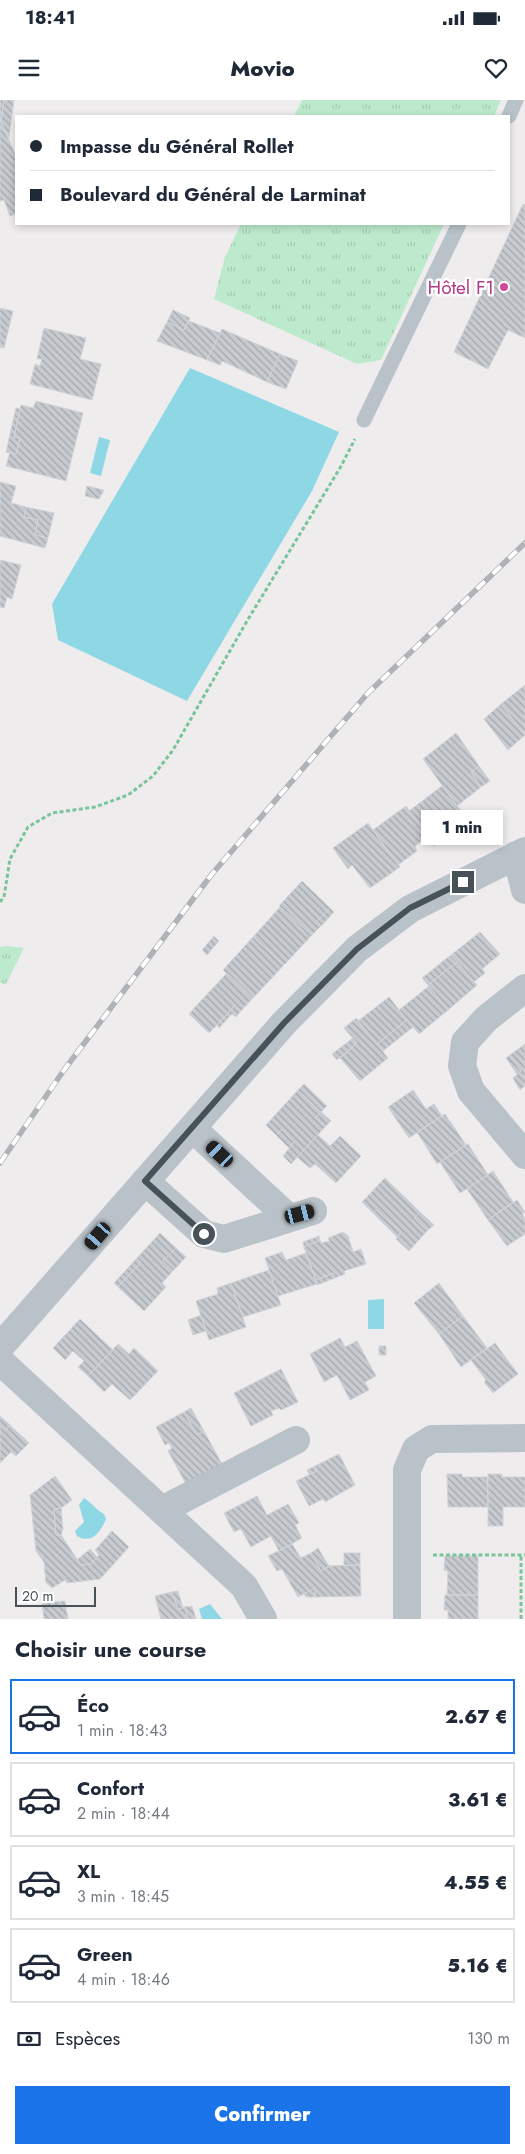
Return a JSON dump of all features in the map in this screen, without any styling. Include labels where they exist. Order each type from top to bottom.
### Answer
[{"type":"street","points":[[0,1347],[284,1023],[357,949],[410,908],[520,853],[525,890]]},
{"type":"street","points":[[525,988],[486,1019],[465,1042],[462,1066],[470,1091],[525,1156]]},
{"type":"street","points":[[145,1181],[204,1234],[224,1238],[300,1214],[192,1128]]},
{"type":"street","points":[[0,1361],[244,1586],[263,1619]]},
{"type":"street","points":[[407,1619],[408,1470],[416,1449],[432,1439],[525,1438]]},
{"type":"street","points":[[162,1510],[296,1440]]},
{"type":"lane","points":[[509,115],[516,100]]},
{"type":"lane","points":[[364,420],[460,225]]},
{"type":"path","points":[[0,902],[4,897],[10,859],[28,827],[52,813],[95,807],[128,795],[153,776],[173,750],[229,651],[340,468],[364,420]]},
{"type":"path","points":[[408,1554],[523,1555],[521,1619]]},
{"type":"green space","points":[[302,100],[501,100],[494,115],[294,115]]},
{"type":"green space","points":[[241,225],[444,225],[381,360],[357,364],[214,299],[225,257]]},
{"type":"green space","points":[[0,947],[24,948],[6,984],[0,983]]},
{"type":"water","points":[[190,368],[339,432],[312,491],[187,701],[58,640],[52,604]]},
{"type":"water","points":[[99,437],[110,440],[101,476],[90,473]]},
{"type":"water","points":[[384,1299],[384,1329],[368,1329],[368,1300]]},
{"type":"water","points":[[84,1498],[104,1514],[106,1519],[99,1532],[87,1539],[77,1536],[75,1531],[84,1522],[79,1505]]},
{"type":"water","points":[[210,1604],[222,1619],[202,1619],[199,1609]]},
{"type":"building","points":[[0,100],[4,100],[1,122],[15,154],[15,214],[10,216],[4,200],[0,201]]},
{"type":"building","points":[[4,100],[14,100],[9,138],[1,122]]},
{"type":"building","name":"Hôtel F1","points":[[523,204],[525,205],[525,338],[508,330],[488,369],[454,352]]},
{"type":"building","points":[[0,308],[13,311],[4,348],[0,347]]},
{"type":"building","points":[[173,310],[190,318],[184,330],[167,322]]},
{"type":"building","points":[[189,321],[220,333],[207,360],[157,341],[167,322],[184,330]]},
{"type":"building","points":[[44,328],[86,338],[80,359],[101,364],[92,400],[30,384],[35,364],[40,366],[42,359],[37,359]]},
{"type":"building","points":[[222,329],[280,354],[267,382],[222,361],[220,365],[207,360]]},
{"type":"building","points":[[280,354],[298,361],[286,389],[267,382]]},
{"type":"building","points":[[36,401],[83,413],[66,481],[6,466],[10,452],[16,454],[20,438],[14,437],[21,405],[33,408]]},
{"type":"building","points":[[16,408],[20,409],[14,437],[20,438],[16,454],[6,452]]},
{"type":"building","points":[[0,482],[16,486],[11,503],[26,507],[24,517],[38,520],[35,535],[48,538],[45,548],[0,536]]},
{"type":"building","points":[[87,486],[104,490],[99,499],[85,496]]},
{"type":"building","points":[[26,507],[54,513],[48,538],[35,535],[38,520],[24,517]]},
{"type":"building","points":[[0,560],[21,565],[12,599],[7,597],[4,608],[0,607]]},
{"type":"building","points":[[525,685],[525,735],[501,704]]},
{"type":"building","points":[[501,704],[525,735],[508,750],[484,719]]},
{"type":"building","points":[[456,733],[479,766],[471,772],[481,787],[457,806],[423,759]]},
{"type":"building","points":[[479,766],[490,781],[481,787],[471,772]]},
{"type":"building","points":[[442,786],[469,821],[455,831],[453,828],[443,836],[445,839],[434,846],[409,811]]},
{"type":"building","points":[[406,806],[428,836],[415,846],[417,851],[398,865],[373,830]]},
{"type":"building","points":[[368,823],[400,867],[370,888],[352,865],[348,869],[333,848]]},
{"type":"building","points":[[302,881],[330,908],[317,921],[321,926],[312,935],[279,906]]},
{"type":"building","points":[[280,907],[312,935],[284,965],[253,937]]},
{"type":"building","points":[[330,908],[334,912],[321,926],[317,921]]},
{"type":"building","points":[[480,932],[500,954],[482,969],[485,973],[474,982],[451,955]]},
{"type":"building","points":[[214,936],[219,941],[207,955],[202,950]]},
{"type":"building","points":[[253,937],[284,965],[253,998],[223,970]]},
{"type":"building","points":[[451,955],[457,962],[428,985],[422,978]]},
{"type":"building","points":[[457,962],[477,985],[448,1010],[428,985]]},
{"type":"building","points":[[227,973],[253,998],[241,1011],[235,1005],[217,1025],[197,1005]]},
{"type":"building","points":[[429,986],[448,1010],[419,1034],[399,1010]]},
{"type":"building","points":[[389,997],[407,1020],[377,1044],[358,1021]]},
{"type":"building","points":[[197,1005],[217,1025],[209,1033],[189,1014]]},
{"type":"building","points":[[235,1005],[241,1011],[236,1017],[232,1014],[219,1028],[217,1025]]},
{"type":"building","points":[[356,1018],[388,1058],[360,1081],[340,1058],[357,1043],[344,1028]]},
{"type":"building","points":[[407,1020],[413,1027],[383,1051],[377,1044]]},
{"type":"building","points":[[353,1038],[357,1043],[337,1060],[332,1054]]},
{"type":"building","points":[[525,1044],[525,1086],[520,1090],[513,1078],[521,1071],[510,1055]]},
{"type":"building","points":[[510,1055],[521,1071],[517,1074],[506,1058]]},
{"type":"building","points":[[304,1084],[327,1106],[321,1112],[298,1090]]},
{"type":"building","points":[[298,1090],[321,1112],[316,1118],[325,1127],[291,1164],[283,1156],[294,1142],[282,1129],[276,1135],[266,1125]]},
{"type":"building","points":[[413,1090],[426,1109],[434,1104],[442,1116],[409,1138],[388,1107]]},
{"type":"building","points":[[321,1112],[331,1121],[325,1127],[316,1118]]},
{"type":"building","points":[[445,1114],[466,1145],[437,1164],[417,1132]]},
{"type":"building","points":[[282,1129],[294,1142],[289,1148],[276,1135]]},
{"type":"building","points":[[318,1135],[330,1146],[340,1136],[361,1156],[336,1183],[315,1164],[310,1168],[297,1157]]},
{"type":"building","points":[[468,1144],[488,1175],[460,1193],[440,1162]]},
{"type":"building","points":[[493,1171],[513,1202],[488,1220],[467,1189]]},
{"type":"building","points":[[385,1178],[420,1212],[414,1218],[427,1231],[409,1251],[396,1239],[401,1232],[376,1210],[373,1213],[362,1202]]},
{"type":"building","points":[[517,1200],[525,1212],[522,1214],[525,1219],[525,1234],[507,1246],[488,1220]]},
{"type":"building","points":[[376,1210],[401,1232],[397,1237],[373,1213]]},
{"type":"building","points":[[420,1212],[434,1225],[427,1231],[414,1218]]},
{"type":"building","points":[[343,1232],[348,1236],[353,1252],[361,1249],[366,1264],[344,1271],[345,1274],[335,1278],[333,1273],[316,1280],[304,1247],[320,1240],[321,1243],[330,1241],[328,1238]]},
{"type":"building","points":[[160,1233],[176,1248],[163,1261],[173,1271],[162,1283],[166,1287],[144,1311],[118,1287],[141,1262],[137,1258]]},
{"type":"building","points":[[319,1236],[320,1240],[304,1247],[303,1242]]},
{"type":"building","points":[[176,1248],[186,1257],[173,1271],[163,1261]]},
{"type":"building","points":[[282,1252],[286,1260],[306,1253],[317,1284],[278,1296],[265,1258]]},
{"type":"building","points":[[137,1258],[141,1262],[118,1287],[114,1283]]},
{"type":"building","points":[[269,1270],[281,1305],[243,1317],[231,1283]]},
{"type":"building","points":[[333,1273],[335,1278],[317,1285],[316,1280]]},
{"type":"building","points":[[231,1283],[246,1327],[209,1340],[196,1301],[218,1294],[217,1288]]},
{"type":"building","points":[[439,1283],[463,1316],[439,1334],[414,1303]]},
{"type":"building","points":[[201,1315],[206,1331],[193,1335],[188,1320]]},
{"type":"building","points":[[463,1316],[487,1348],[461,1367],[439,1334]]},
{"type":"building","points":[[80,1319],[113,1350],[88,1376],[78,1367],[84,1361],[73,1351],[65,1360],[53,1348]]},
{"type":"building","points":[[340,1338],[345,1347],[357,1341],[376,1376],[365,1382],[369,1390],[350,1400],[337,1375],[324,1382],[310,1354]]},
{"type":"building","points":[[495,1343],[518,1374],[493,1393],[471,1360]]},
{"type":"building","points":[[118,1344],[129,1354],[134,1348],[158,1371],[130,1400],[112,1384],[104,1392],[88,1376]]},
{"type":"building","points":[[379,1346],[386,1346],[386,1355],[379,1355]]},
{"type":"building","points":[[281,1369],[298,1402],[281,1410],[279,1408],[271,1411],[273,1415],[251,1426],[234,1393]]},
{"type":"building","points":[[191,1408],[204,1431],[197,1435],[184,1412]]},
{"type":"building","points":[[184,1412],[197,1435],[204,1431],[222,1464],[186,1484],[168,1451],[172,1448],[169,1443],[165,1445],[156,1427]]},
{"type":"building","points":[[0,1416],[10,1425],[5,1431],[0,1426]]},
{"type":"building","points":[[10,1425],[29,1443],[16,1456],[11,1452],[0,1463],[0,1426],[5,1431]]},
{"type":"building","points":[[339,1454],[355,1485],[325,1502],[323,1499],[309,1506],[296,1481],[317,1471],[315,1466]]},
{"type":"building","points":[[315,1466],[317,1471],[309,1474],[307,1470]]},
{"type":"building","points":[[447,1474],[462,1474],[462,1477],[487,1477],[488,1507],[448,1507]]},
{"type":"building","points":[[488,1474],[502,1474],[502,1477],[525,1477],[525,1507],[503,1507],[503,1526],[488,1526]]},
{"type":"building","points":[[55,1476],[72,1500],[61,1508],[54,1509],[56,1535],[61,1535],[81,1565],[91,1564],[99,1555],[95,1550],[112,1531],[129,1547],[100,1579],[67,1583],[65,1580],[52,1588],[46,1583],[44,1562],[36,1551],[30,1495]]},
{"type":"building","points":[[257,1496],[267,1515],[288,1504],[299,1523],[295,1525],[302,1538],[279,1551],[271,1536],[251,1547],[241,1529],[234,1532],[224,1513]]},
{"type":"building","points":[[61,1508],[63,1529],[61,1535],[56,1535],[54,1509]]},
{"type":"building","points":[[292,1544],[301,1558],[311,1553],[321,1571],[329,1566],[360,1565],[361,1596],[315,1597],[315,1588],[298,1597],[282,1569],[277,1571],[268,1556]]},
{"type":"building","points":[[318,1548],[329,1566],[321,1571],[311,1553]]},
{"type":"building","points":[[90,1549],[97,1557],[91,1564],[81,1565],[77,1560]]},
{"type":"building","points":[[344,1553],[360,1553],[360,1565],[344,1565]]},
{"type":"building","points":[[445,1556],[478,1556],[478,1595],[447,1595],[448,1571],[444,1570]]},
{"type":"building","points":[[315,1588],[315,1597],[306,1597],[304,1594]]},
{"type":"building","points":[[178,1591],[183,1608],[178,1609],[172,1592]]},
{"type":"building","points":[[172,1592],[178,1609],[185,1607],[188,1619],[161,1619],[155,1596]]},
{"type":"building","points":[[445,1595],[478,1595],[478,1619],[448,1619],[448,1610],[444,1610]]},
{"type":"building","points":[[65,1601],[68,1619],[44,1619],[42,1603]]},
{"type":"building","points":[[192,1606],[196,1619],[188,1619],[185,1607]]},
{"type":"railway","points":[[0,1163],[64,1070],[212,874],[368,693],[525,543]]},
{"type":"place","name":"Hôtel F1","points":[[504,287]]},
{"type":"route","points":[[204,1234],[145,1181],[284,1023],[357,949],[410,908],[463,882]]}]
